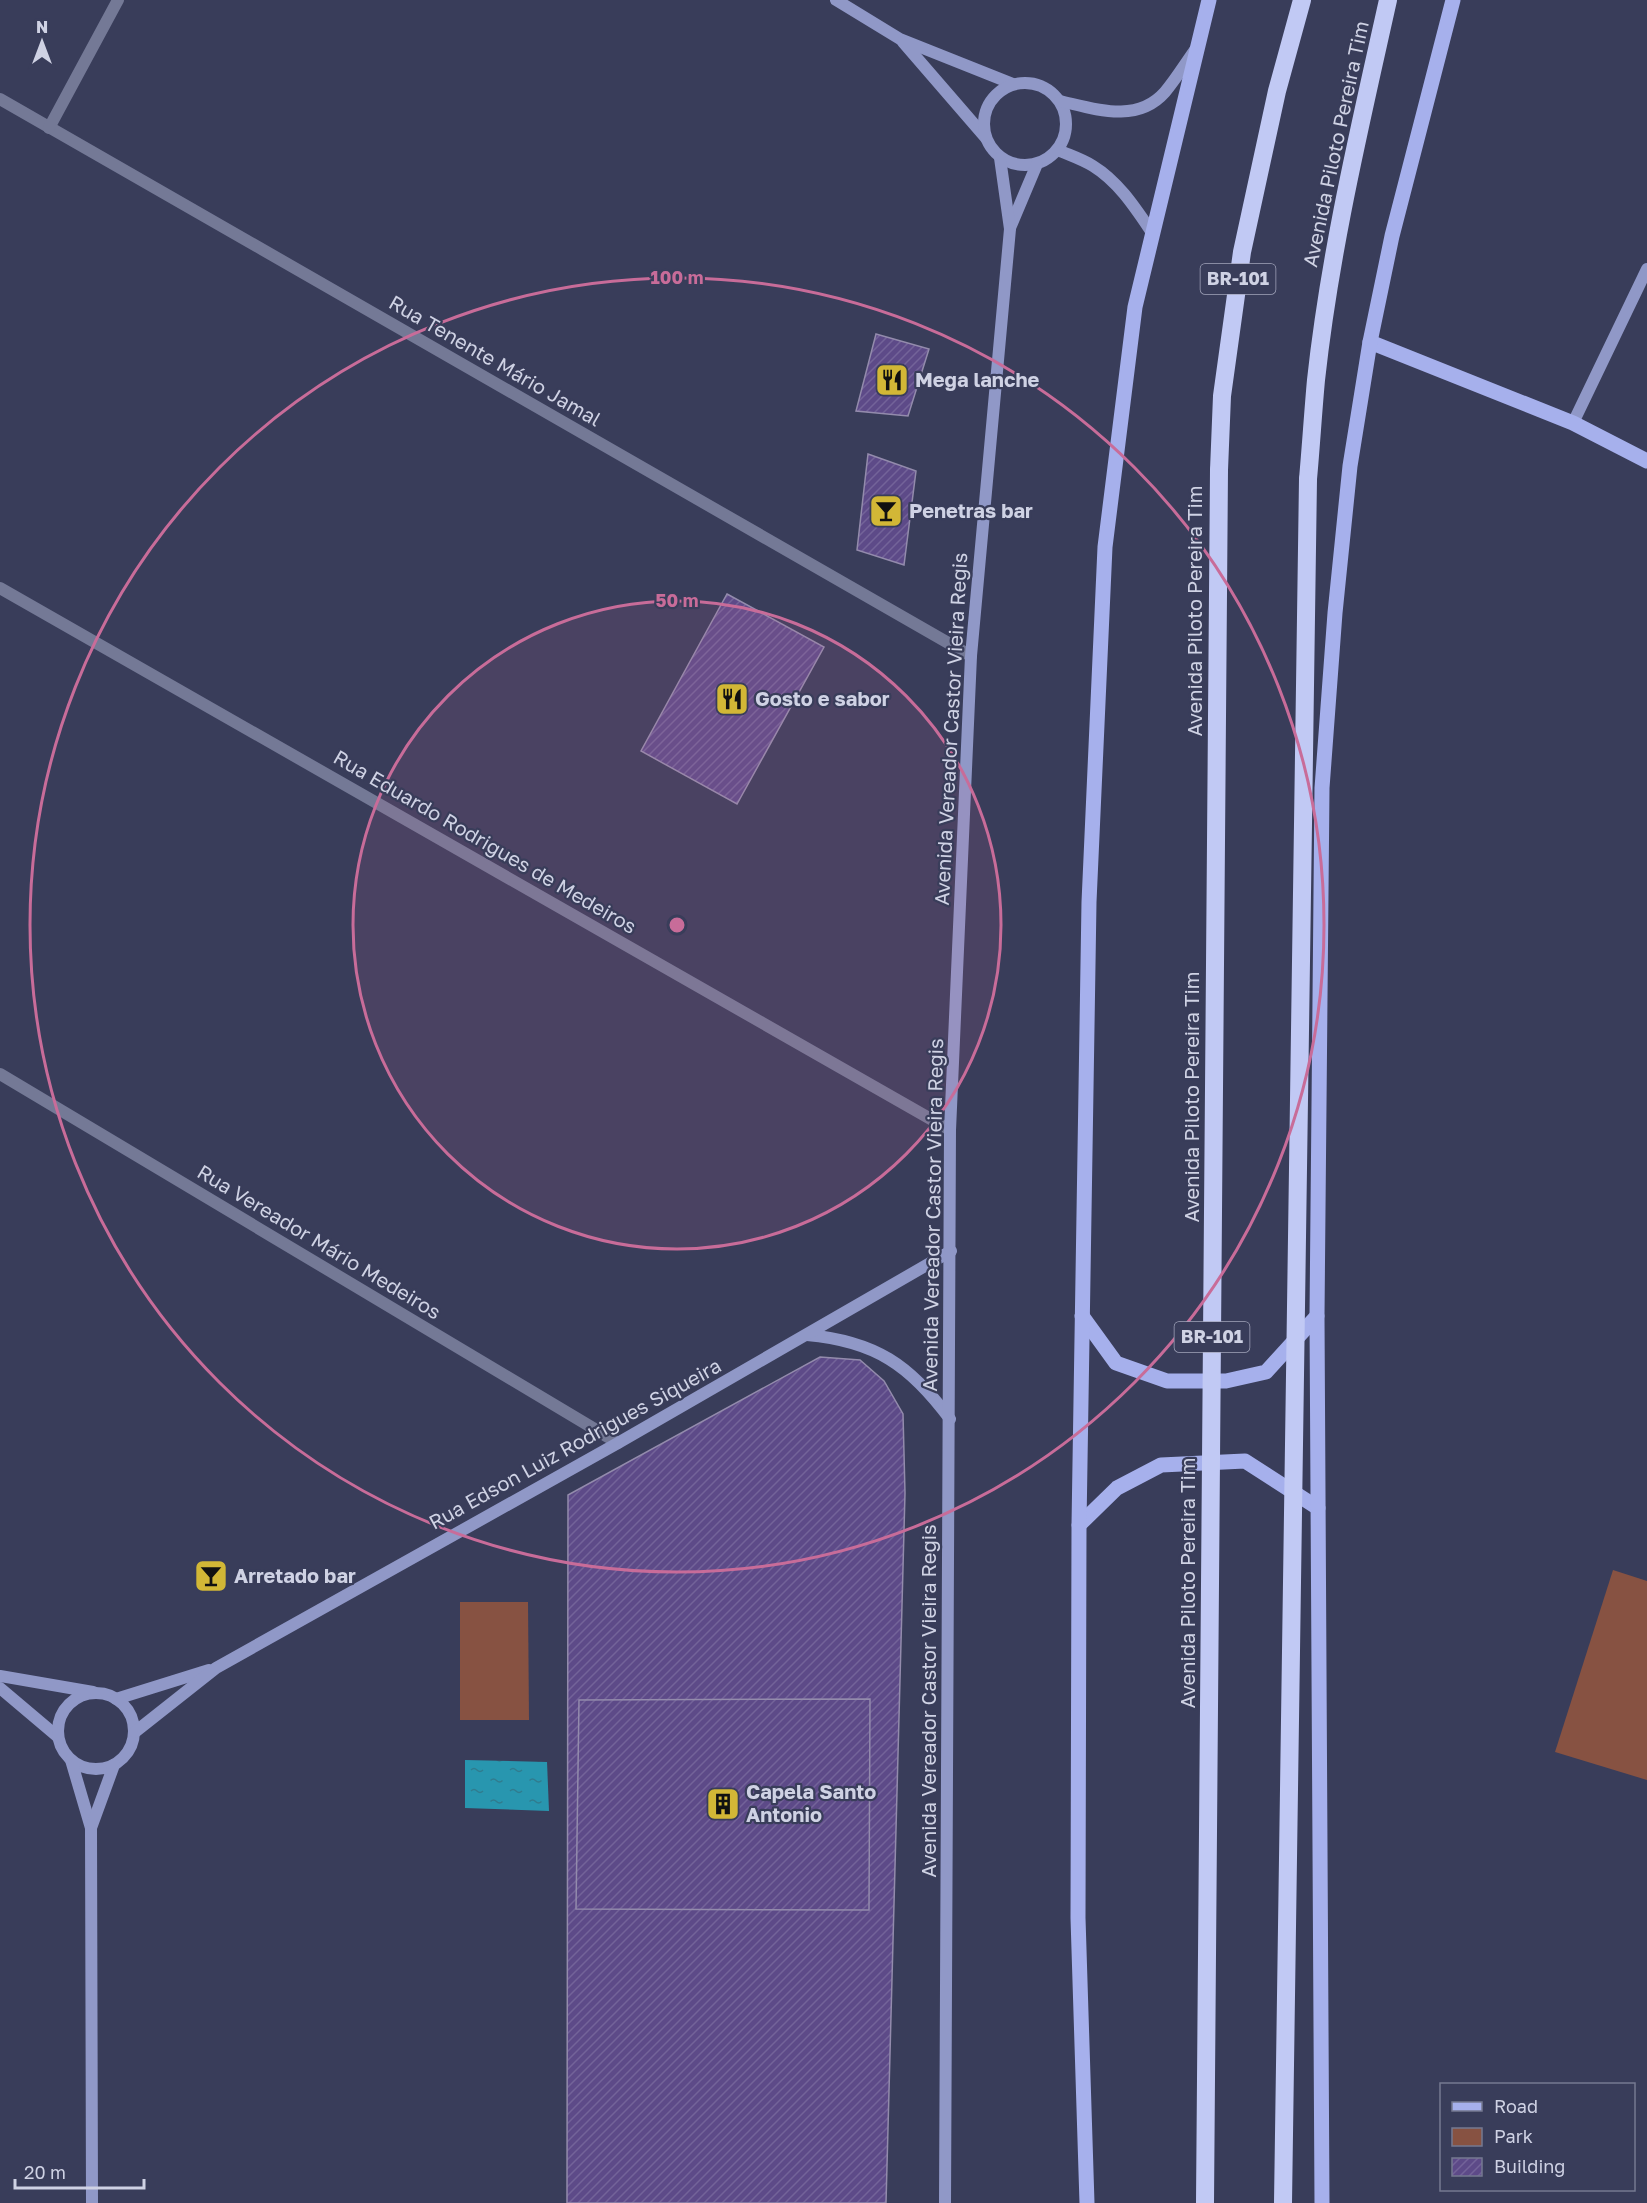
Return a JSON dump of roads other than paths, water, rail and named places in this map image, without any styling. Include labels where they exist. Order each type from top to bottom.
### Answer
[{"type":"highway","name":"Avenida Piloto Pereira Tim","points":[[1205,2203],[1219,470],[1222,396],[1242,252],[1277,91],[1302,0]]},
{"type":"highway","name":"Avenida Piloto Pereira Tim","points":[[1283,2203],[1308,479],[1317,378],[1330,284],[1352,164],[1388,0]]},
{"type":"main road","points":[[836,0],[900,39],[1013,84]]},
{"type":"main road","points":[[1087,2203],[1078,1918],[1079,1526],[1089,902],[1105,547],[1135,307],[1209,0]]},
{"type":"main road","points":[[1322,2203],[1317,1316],[1322,788],[1335,613],[1350,466],[1370,342],[1392,236],[1453,0]]},
{"type":"main road","points":[[900,39],[1000,158],[1012,164],[1037,164],[1048,159],[1058,150],[1067,126],[1066,113],[1060,101],[1051,91],[1039,84],[1026,82],[1013,84],[1000,90],[991,100],[985,112],[983,126],[986,139]]},
{"type":"main road","points":[[1060,101],[1100,111],[1124,112],[1143,108],[1163,93],[1198,47]]},
{"type":"main road","points":[[1058,150],[1093,166],[1113,182],[1131,201],[1153,234]]},
{"type":"main road","name":"Avenida Vereador Castor Vieira Regis","points":[[945,2203],[950,1130],[971,656],[1010,230],[1000,158]]},
{"type":"main road","name":"Avenida Vereador Castor Vieira Regis","points":[[1010,230],[1037,164]]},
{"type":"main road","points":[[1573,423],[1647,268]]},
{"type":"main road","points":[[1370,342],[1573,423],[1647,461]]},
{"type":"main road","name":"Rua Edson Luiz Rodrigues Siqueira","points":[[135,1732],[216,1668],[618,1443],[951,1251]]},
{"type":"main road","points":[[1082,1316],[1116,1363],[1167,1381],[1226,1381],[1266,1372],[1317,1316]]},
{"type":"main road","points":[[807,1335],[856,1344],[891,1359],[921,1382],[950,1419]]},
{"type":"main road","points":[[1079,1526],[1117,1488],[1161,1465],[1245,1461],[1318,1508]]},
{"type":"main road","name":"Rua Edson Luiz Rodrigues Siqueira","points":[[116,1699],[216,1668]]},
{"type":"main road","points":[[0,1676],[97,1693],[116,1699],[131,1713],[135,1732],[129,1752],[114,1765],[92,1770],[70,1760]]},
{"type":"main road","points":[[0,1688],[58,1737],[70,1760],[91,1828],[92,2203]]},
{"type":"main road","points":[[58,1737],[61,1715],[76,1699],[97,1693]]},
{"type":"main road","points":[[91,1828],[114,1765]]},
{"type":"street","points":[[49,128],[118,0]]},
{"type":"street","name":"Rua Tenente Mário Jamal","points":[[0,99],[971,656]]},
{"type":"street","name":"Rua Eduardo Rodrigues de Medeiros","points":[[0,588],[950,1130]]},
{"type":"street","name":"Rua Vereador Mário Medeiros","points":[[0,1074],[618,1443]]},
{"type":"water","points":[[465,1760],[547,1762],[549,1811],[465,1808]]},
{"type":"place","name":"Mega lanche","points":[[892,380]]},
{"type":"place","name":"Penetras bar","points":[[886,511]]},
{"type":"place","name":"Gosto e sabor","points":[[732,699]]},
{"type":"place","name":"Arretado bar","points":[[211,1576]]},
{"type":"place","name":"Capela Santo Antonio","points":[[723,1804]]}]
